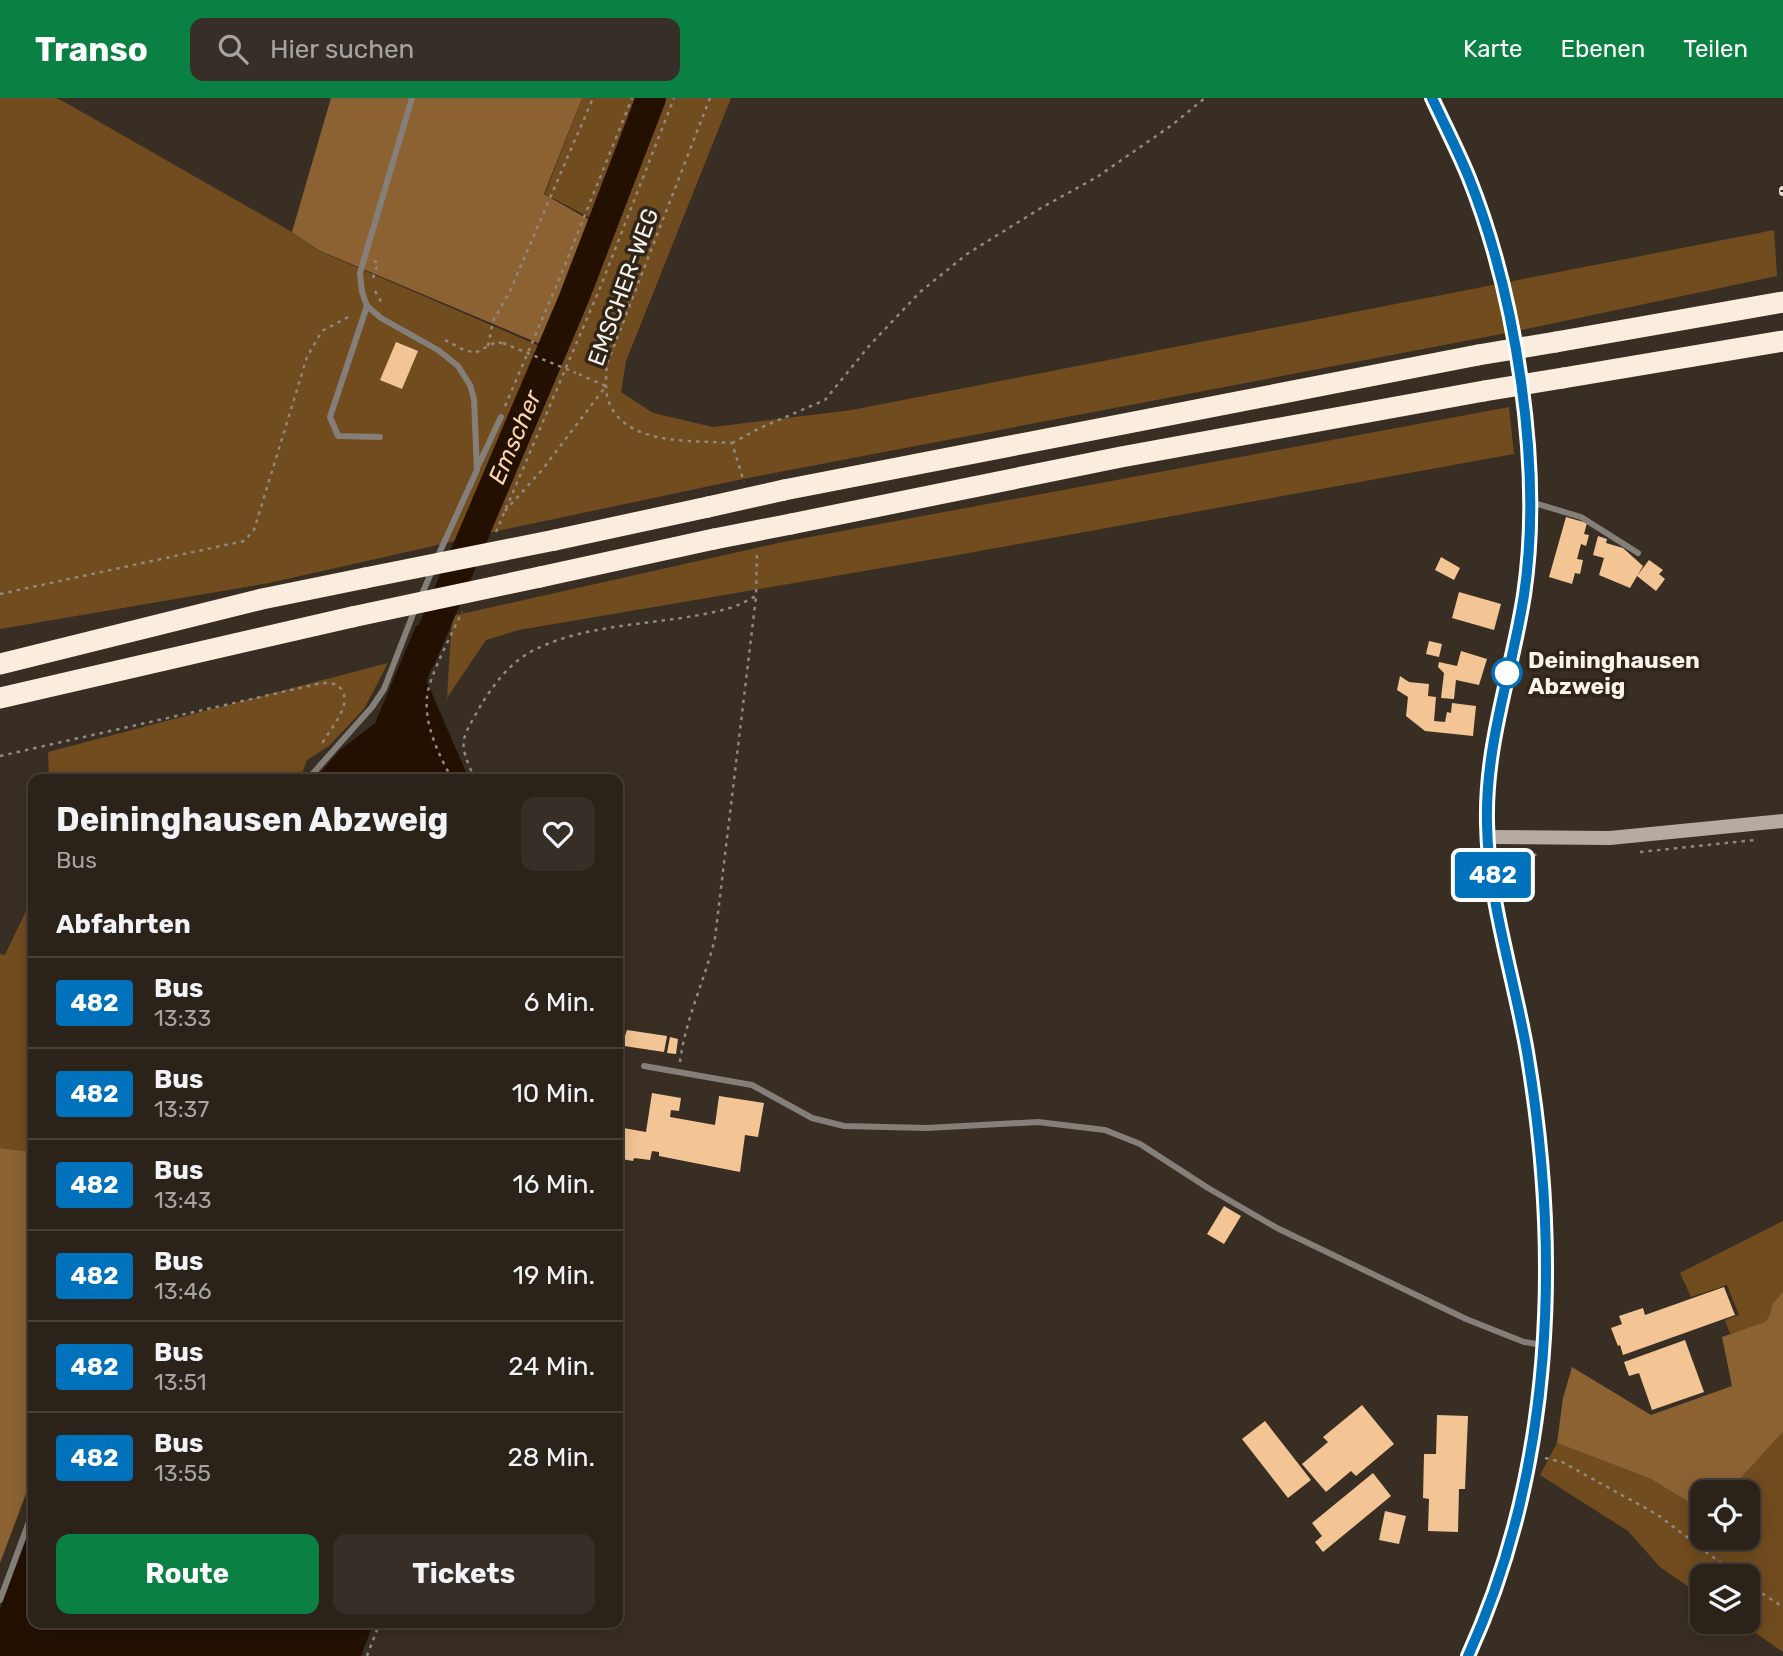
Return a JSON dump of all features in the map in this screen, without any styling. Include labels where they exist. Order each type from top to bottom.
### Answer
[{"type":"highway","points":[[0,664],[262,599],[555,540],[784,490],[1478,355],[1783,302]]},
{"type":"highway","points":[[0,698],[352,617],[714,539],[1121,457],[1484,391],[1783,341]]},
{"type":"main road","points":[[1432,98],[1469,179],[1491,244],[1507,306],[1522,386],[1528,456],[1525,591],[1492,742],[1487,784],[1488,837],[1496,903],[1527,1053],[1544,1188],[1543,1345],[1532,1455],[1523,1496],[1504,1564],[1484,1621],[1468,1656]]},
{"type":"main road","points":[[1488,837],[1610,838],[1783,821]]},
{"type":"lane","points":[[412,98],[360,273],[362,292],[367,306],[381,318],[438,350],[458,366],[470,385],[474,399],[477,470]]},
{"type":"lane","points":[[367,306],[330,417],[338,436],[380,438]]},
{"type":"lane","points":[[312,774],[372,707],[384,688],[409,624],[500,417]]},
{"type":"lane","points":[[1529,501],[1581,517],[1638,553]]},
{"type":"lane","points":[[644,1066],[752,1085],[812,1118],[844,1126],[926,1128],[1038,1122],[1105,1130],[1140,1144],[1277,1228],[1466,1319],[1524,1342],[1543,1345]]},
{"type":"lane","points":[[0,1600],[28,1524]]},
{"type":"path","points":[[488,346],[493,321],[510,291],[593,98]]},
{"type":"path","points":[[500,417],[632,98]]},
{"type":"path","points":[[494,537],[600,288],[674,98]]},
{"type":"path","name":"EMSCHER-WEG","points":[[710,98],[607,364],[606,386],[610,405],[620,419],[636,429],[658,437],[732,443]]},
{"type":"path","points":[[743,479],[732,443],[825,400],[920,292],[967,254],[1097,177],[1172,125],[1205,98]]},
{"type":"path","points":[[365,258],[378,263],[373,276],[373,290],[384,305]]},
{"type":"path","points":[[0,594],[244,541],[254,530],[307,357],[322,331],[367,306]]},
{"type":"path","points":[[440,337],[475,353],[496,342],[503,343],[606,386],[542,470],[504,512]]},
{"type":"path","points":[[679,1072],[684,1036],[715,938],[756,596],[757,549]]},
{"type":"path","points":[[473,774],[464,756],[463,738],[485,697],[510,667],[530,652],[577,635],[728,609],[756,596]]},
{"type":"path","points":[[450,774],[432,733],[427,694],[463,609]]},
{"type":"path","points":[[0,756],[322,683],[336,684],[344,692],[345,701],[319,750],[317,758],[321,764]]},
{"type":"path","points":[[1532,1455],[1562,1462],[1658,1516],[1722,1564]]},
{"type":"path","points":[[1760,1592],[1783,1607]]},
{"type":"path","points":[[367,1656],[378,1628]]},
{"type":"shaded area","points":[[0,98],[61,100],[292,232],[317,250],[551,351],[604,225],[545,194],[582,98],[731,98],[626,361],[621,392],[653,413],[713,427],[852,410],[1774,230],[1777,276],[1512,332],[743,479],[474,536],[537,384],[469,538],[269,583],[0,629]]},
{"type":"shaded area","points":[[331,98],[582,98],[544,194],[598,225],[550,348],[318,250],[292,232]]},
{"type":"shaded area","points":[[1509,407],[1514,454],[952,556],[519,630],[486,640],[447,698],[452,616],[783,542]]},
{"type":"shaded area","points":[[447,619],[427,682],[467,774],[319,774],[340,750],[375,723],[416,626]]},
{"type":"shaded area","points":[[388,663],[364,709],[329,746],[307,760],[302,774],[49,774],[48,752]]},
{"type":"shaded area","points":[[28,907],[28,1151],[0,1148],[0,954],[5,955]]},
{"type":"shaded area","points":[[0,1148],[28,1151],[28,1488],[0,1563]]},
{"type":"shaded area","points":[[1783,1221],[1783,1291],[1764,1322],[1730,1334],[1725,1320],[1739,1315],[1727,1285],[1691,1297],[1680,1273]]},
{"type":"shaded area","points":[[1783,1291],[1783,1432],[1739,1480],[1690,1480],[1690,1503],[1651,1479],[1557,1443],[1563,1398],[1572,1367],[1651,1415],[1732,1386],[1722,1337],[1764,1322],[1769,1317],[1772,1305]]},
{"type":"shaded area","points":[[1783,1432],[1783,1652],[1757,1634],[1760,1634],[1760,1564],[1690,1564],[1690,1588],[1660,1567],[1628,1531],[1540,1475],[1557,1443],[1651,1479],[1690,1503],[1690,1550],[1760,1550],[1760,1480],[1739,1480]]},
{"type":"shaded area","points":[[28,1534],[28,1628],[372,1628],[361,1656],[0,1656],[0,1609]]},
{"type":"building","points":[[396,342],[418,351],[402,389],[380,380]]},
{"type":"building","points":[[1566,517],[1587,523],[1584,534],[1589,535],[1586,546],[1581,544],[1577,559],[1583,560],[1580,574],[1575,573],[1572,584],[1549,577]]},
{"type":"building","points":[[1598,536],[1607,539],[1606,543],[1623,548],[1643,566],[1630,588],[1599,575],[1604,558],[1593,555]]},
{"type":"building","points":[[1441,557],[1460,568],[1454,580],[1435,570]]},
{"type":"building","points":[[1649,560],[1663,570],[1659,574],[1665,579],[1656,591],[1637,576]]},
{"type":"building","points":[[1459,592],[1501,604],[1494,630],[1452,618]]},
{"type":"building","points":[[1429,641],[1442,644],[1439,657],[1426,654]]},
{"type":"building","points":[[1461,651],[1487,659],[1479,685],[1456,680],[1454,699],[1441,698],[1444,673],[1438,667],[1439,662],[1457,666]]},
{"type":"building","points":[[1400,676],[1409,682],[1429,684],[1428,696],[1436,697],[1434,721],[1445,722],[1447,712],[1451,713],[1452,703],[1476,706],[1473,736],[1425,731],[1406,716],[1408,697],[1397,690]]},
{"type":"building","points":[[627,1030],[667,1036],[664,1052],[624,1046],[623,1052],[625,1036]]},
{"type":"building","points":[[670,1037],[678,1039],[676,1054],[667,1053]]},
{"type":"building","points":[[652,1093],[681,1098],[679,1111],[671,1110],[670,1117],[715,1125],[719,1096],[764,1103],[758,1137],[745,1135],[740,1172],[659,1156],[659,1152],[652,1151],[650,1160],[623,1159],[623,1128],[646,1132]]},
{"type":"building","points":[[1224,1206],[1241,1216],[1224,1244],[1207,1234]]},
{"type":"building","points":[[1724,1287],[1735,1315],[1623,1355],[1611,1328],[1622,1324],[1619,1316],[1643,1308],[1645,1315]]},
{"type":"building","points":[[1685,1340],[1704,1392],[1652,1410],[1639,1373],[1629,1376],[1624,1362]]},
{"type":"building","points":[[1362,1405],[1394,1444],[1356,1476],[1351,1471],[1326,1492],[1302,1464],[1328,1442],[1323,1437]]},
{"type":"building","points":[[1437,1415],[1468,1416],[1465,1489],[1459,1489],[1458,1532],[1428,1531],[1429,1499],[1423,1498],[1424,1454],[1436,1454]]},
{"type":"building","points":[[1265,1421],[1311,1480],[1288,1498],[1242,1439]]},
{"type":"building","points":[[1373,1473],[1391,1496],[1323,1552],[1315,1542],[1322,1536],[1312,1523]]},
{"type":"building","points":[[1385,1511],[1406,1516],[1399,1544],[1379,1540]]},
{"type":"waterway","name":"Emscher","points":[[421,658],[574,298],[651,98]]},
{"type":"bus line","name":"482","points":[[1432,98],[1469,179],[1491,244],[1507,306],[1522,386],[1528,456],[1529,521],[1525,591],[1492,742],[1487,784],[1487,823],[1496,903],[1527,1053],[1544,1188],[1545,1292],[1540,1386],[1530,1467],[1504,1564],[1484,1621],[1468,1656]]},
{"type":"place","name":"Deininghausen Abzweig","points":[[1507,673]]}]
